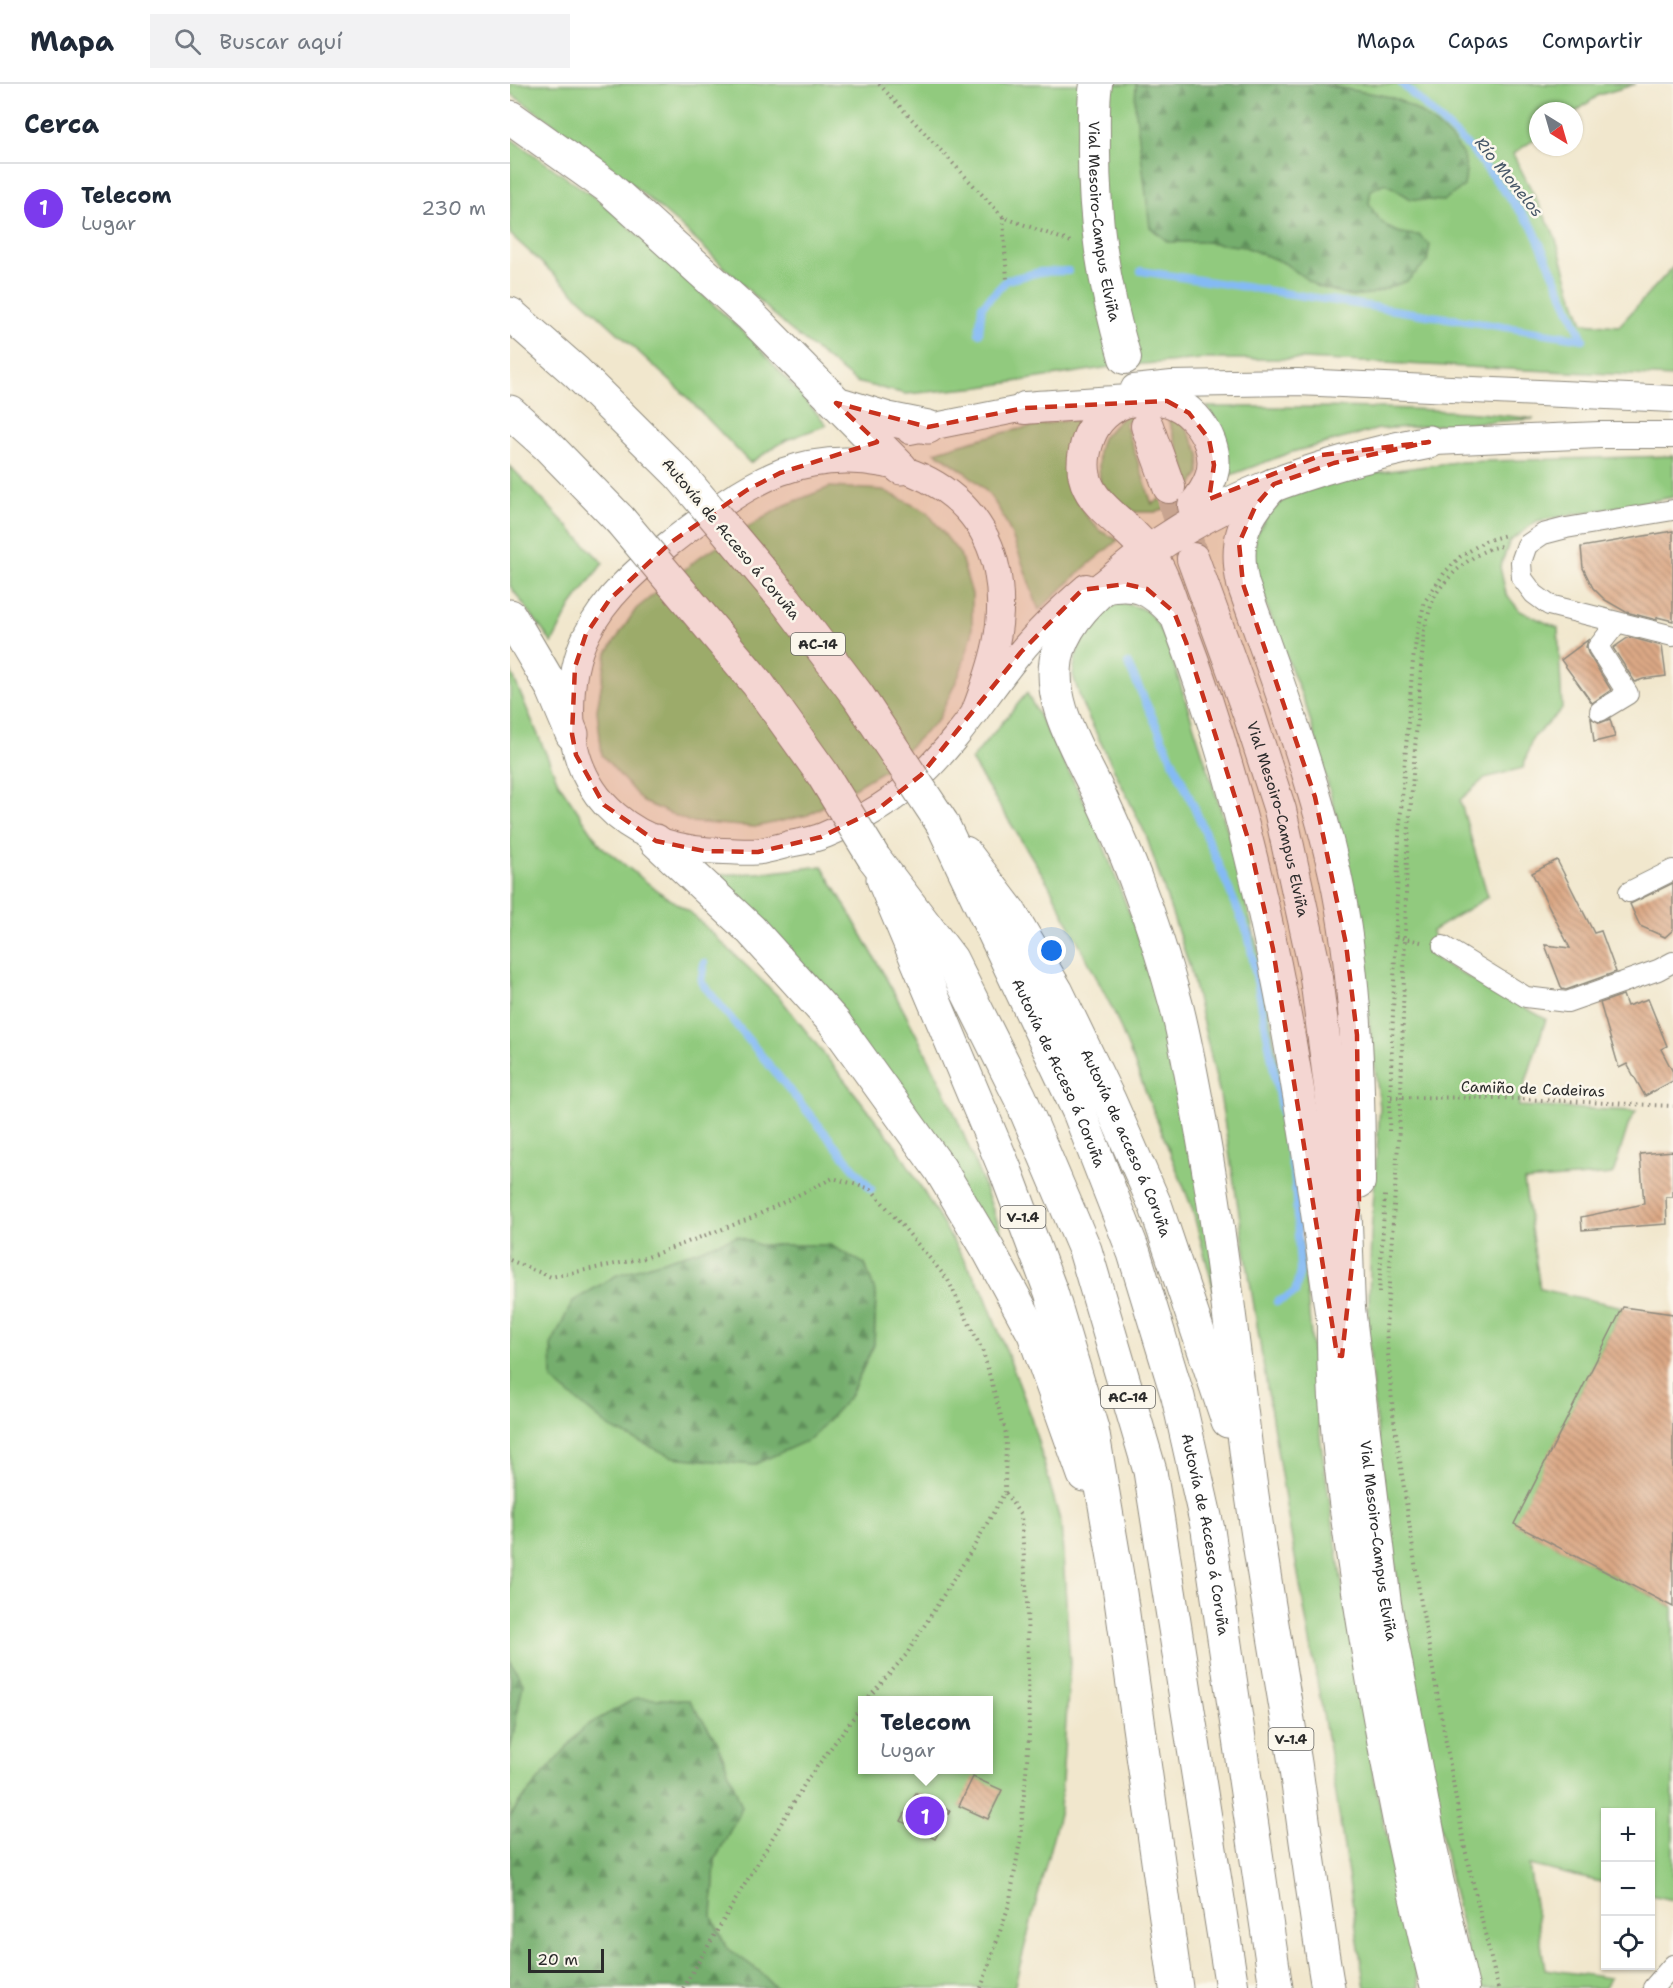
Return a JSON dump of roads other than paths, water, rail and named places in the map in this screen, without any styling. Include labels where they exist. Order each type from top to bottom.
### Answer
[{"type":"highway","points":[[510,117],[607,186],[750,315],[901,468]]},
{"type":"highway","name":"Autovía de Acceso á Coruña","points":[[510,314],[576,372],[680,476],[787,602],[858,696],[942,823],[1079,1112],[1134,1253],[1178,1396],[1208,1530],[1276,1988]]},
{"type":"highway","points":[[836,403],[888,419],[928,426]]},
{"type":"highway","name":"AC-14","points":[[510,412],[548,446],[620,520],[758,684],[822,773],[874,858],[951,959],[1020,1097],[1085,1250],[1150,1471],[1232,1988]]},
{"type":"highway","points":[[1251,1491],[1212,1183],[1176,1005],[1138,886],[1065,719],[1057,691],[1057,656],[1063,638],[1073,620],[1144,547],[1274,484],[1334,463],[1429,442]]},
{"type":"highway","points":[[1104,587],[1125,584],[1147,589],[1160,597],[1174,612]]},
{"type":"highway","points":[[510,616],[553,689],[572,734]]},
{"type":"highway","name":"Autovía de acceso á Coruña","points":[[942,823],[1009,911],[1057,992],[1109,1100],[1156,1207],[1251,1491]]},
{"type":"highway","points":[[656,841],[751,930],[834,1022],[940,1169],[989,1251],[1034,1334],[1079,1460],[1120,1593]]},
{"type":"highway","name":"V-1.4","points":[[874,858],[1005,1169],[1051,1292],[1092,1430],[1120,1593],[1176,1988]]},
{"type":"highway","name":"V-1.4","points":[[1251,1491],[1328,1988]]},
{"type":"main road","name":"Vial Mesoiro-Campus Elviña","points":[[1096,84],[1093,172],[1099,242],[1111,309],[1125,358]]},
{"type":"main road","points":[[1025,408],[1143,399],[1167,401],[1190,413],[1201,425],[1214,453],[1212,479],[1194,506]]},
{"type":"main road","points":[[1127,401],[1109,410],[1093,428],[1085,448],[1084,474],[1091,494],[1099,505],[1144,547],[1160,573],[1219,741],[1250,845],[1265,914],[1341,1315]]},
{"type":"main road","points":[[1147,426],[1169,488]]},
{"type":"main road","points":[[1274,484],[1256,505],[1243,528],[1238,557],[1243,584],[1282,693],[1315,796],[1335,876],[1346,944],[1357,1035],[1358,1247],[1341,1315]]},
{"type":"main road","name":"Vial Mesoiro-Campus Elviña","points":[[1193,559],[1245,703],[1280,810],[1315,970],[1346,1223],[1337,1434],[1350,1542],[1370,1668],[1410,1876],[1437,1988]]},
{"type":"main road","name":"Vial Mesoiro-Campus Elviña","points":[[1341,1315],[1385,1604],[1437,1879],[1463,1988]]},
{"type":"street","points":[[1673,399],[1298,382],[1172,384],[1119,389],[928,426],[828,461],[780,473],[717,509],[670,543],[617,591],[586,634],[575,667],[571,701],[572,734],[576,755],[588,782],[604,805],[627,824],[656,841],[704,851],[758,852],[821,837],[878,809],[921,776],[951,744],[1021,651],[1045,625],[1084,589],[1144,547],[1175,516],[1194,506],[1269,473],[1322,455],[1383,445],[1600,435],[1673,435]]},
{"type":"street","points":[[828,461],[872,462],[901,468],[941,487],[958,501],[984,532],[998,572],[999,632],[992,667],[974,713]]},
{"type":"street","points":[[1673,510],[1543,534],[1527,545],[1521,562],[1522,578],[1534,594],[1550,606],[1673,636]]},
{"type":"street","points":[[1600,711],[1628,694],[1598,647],[1617,623]]},
{"type":"street","points":[[1629,892],[1673,870]]},
{"type":"street","points":[[1443,946],[1526,997],[1567,1002],[1658,970],[1673,962]]},
{"type":"street","points":[[1653,1988],[1673,1965]]},
{"type":"waterway","name":"Río Monelos","points":[[1402,84],[1471,149],[1532,226],[1583,339]]},
{"type":"waterway","points":[[979,333],[982,306],[1007,280],[1040,272],[1068,271]]},
{"type":"waterway","points":[[1141,271],[1583,339]]},
{"type":"waterway","points":[[1128,664],[1195,809],[1248,934],[1295,1182],[1300,1271],[1295,1293],[1277,1302]]},
{"type":"waterway","points":[[704,963],[701,982],[871,1189]]},
{"type":"tunnel","points":[[1169,487],[1191,552]]},
{"type":"place","name":"Telecom","points":[[925,1816]]}]
